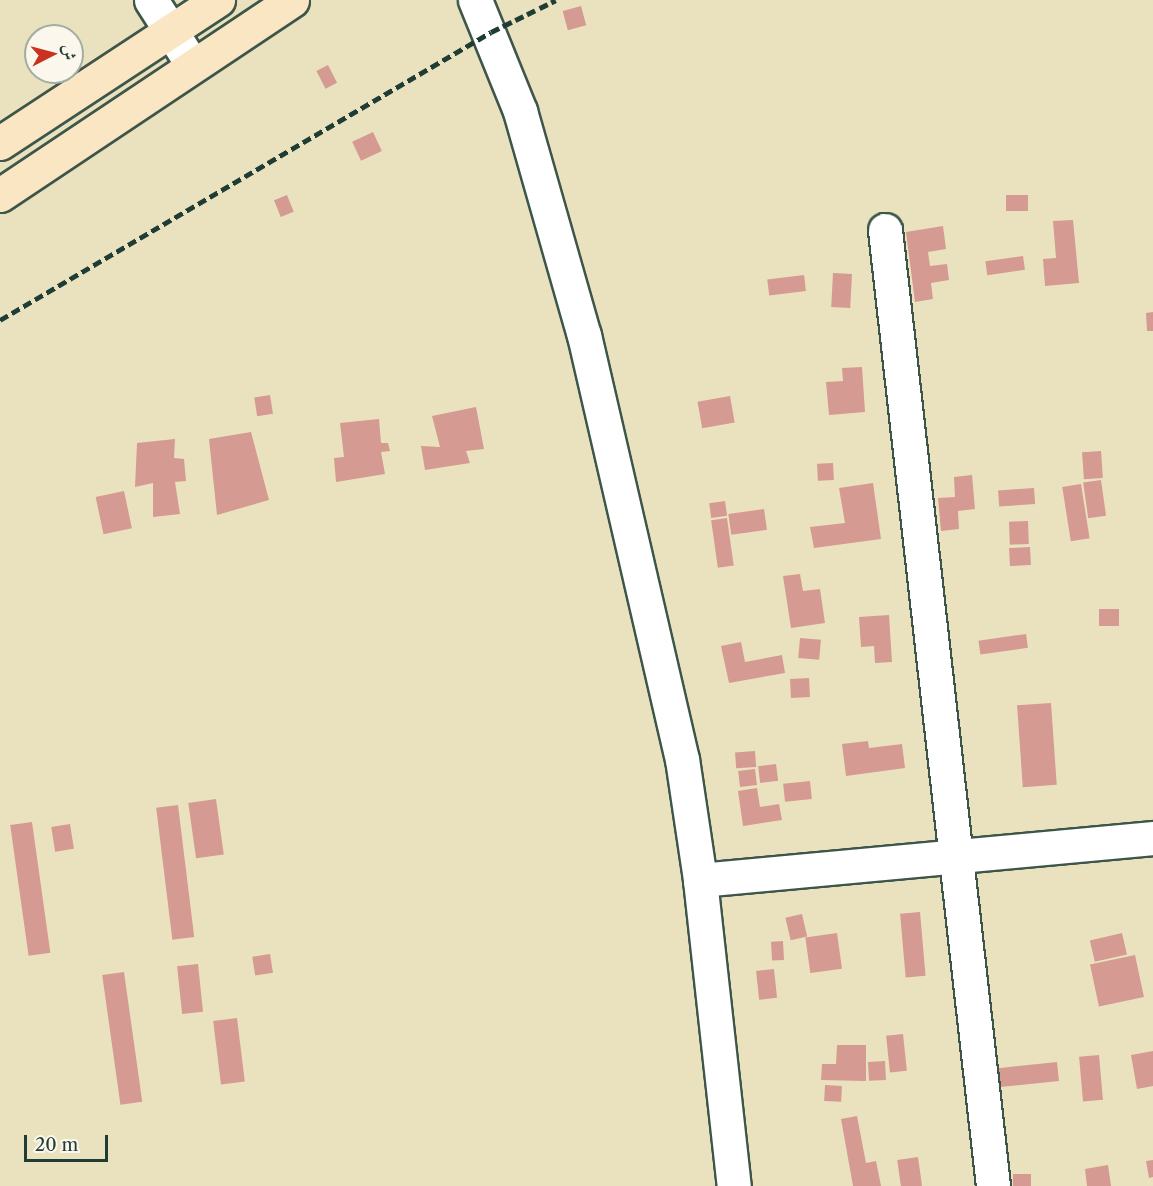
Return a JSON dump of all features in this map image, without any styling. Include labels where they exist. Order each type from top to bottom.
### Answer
[{"type":"main road","points":[[0,143],[218,0]]},
{"type":"main road","points":[[0,195],[192,64],[292,0]]},
{"type":"street","points":[[151,0],[192,64]]},
{"type":"street","points":[[475,0],[520,111],[584,335],[682,759],[700,880],[734,1186]]},
{"type":"street","points":[[885,230],[993,1186]]},
{"type":"street","points":[[700,880],[1153,838]]},
{"type":"building","points":[[581,6],[586,25],[568,30],[563,11]]},
{"type":"building","points":[[328,65],[337,83],[325,89],[316,71]]},
{"type":"building","points":[[373,132],[382,151],[361,161],[352,142]]},
{"type":"building","points":[[287,195],[294,212],[281,217],[274,200]]},
{"type":"building","points":[[1006,195],[1028,195],[1028,211],[1006,211]]},
{"type":"building","points":[[1073,220],[1079,283],[1045,286],[1043,259],[1056,258],[1053,221]]},
{"type":"building","points":[[943,226],[946,249],[928,252],[930,266],[947,264],[949,280],[931,283],[933,299],[915,302],[906,232]]},
{"type":"building","points":[[1023,256],[1025,270],[987,275],[985,261]]},
{"type":"building","points":[[833,273],[852,274],[850,308],[831,307]]},
{"type":"building","points":[[804,275],[806,291],[769,295],[767,280]]},
{"type":"building","points":[[1153,312],[1153,331],[1147,331],[1146,313]]},
{"type":"building","points":[[862,367],[865,412],[829,415],[826,382],[843,381],[842,368]]},
{"type":"building","points":[[270,395],[273,414],[257,416],[254,398]]},
{"type":"building","points":[[730,396],[735,423],[702,428],[698,402]]},
{"type":"building","points":[[476,407],[484,449],[466,451],[470,463],[425,470],[421,446],[440,447],[432,416]]},
{"type":"building","points":[[379,419],[381,443],[388,443],[390,451],[381,452],[385,474],[336,482],[334,458],[344,457],[340,423]]},
{"type":"building","points":[[251,432],[269,500],[217,515],[209,439]]},
{"type":"building","points":[[175,439],[174,458],[184,459],[186,481],[175,482],[180,514],[153,517],[153,483],[135,487],[137,443]]},
{"type":"building","points":[[1101,451],[1103,478],[1084,479],[1082,452]]},
{"type":"building","points":[[833,463],[834,480],[818,481],[817,464]]},
{"type":"building","points":[[972,475],[975,509],[958,511],[959,529],[941,531],[938,498],[955,497],[954,477]]},
{"type":"building","points":[[1101,480],[1106,516],[1088,518],[1083,483]]},
{"type":"building","points":[[873,483],[881,539],[814,548],[810,527],[845,523],[839,488]]},
{"type":"building","points":[[1081,484],[1090,538],[1071,541],[1062,487]]},
{"type":"building","points":[[1034,488],[1035,504],[999,506],[998,491]]},
{"type":"building","points":[[124,491],[132,528],[104,534],[96,497]]},
{"type":"building","points":[[725,501],[727,516],[711,518],[709,503]]},
{"type":"building","points":[[764,509],[767,530],[731,535],[728,514]]},
{"type":"building","points":[[727,518],[734,566],[718,568],[711,520]]},
{"type":"building","points":[[1028,521],[1029,544],[1010,545],[1009,522]]},
{"type":"building","points":[[1030,547],[1031,565],[1010,566],[1009,548]]},
{"type":"building","points":[[800,574],[803,591],[820,589],[825,623],[791,628],[783,576]]},
{"type":"building","points":[[1099,609],[1119,609],[1119,626],[1099,626]]},
{"type":"building","points":[[889,615],[892,662],[875,663],[874,646],[861,647],[859,617]]},
{"type":"building","points":[[1026,634],[1028,648],[980,655],[978,641]]},
{"type":"building","points":[[800,638],[821,640],[819,660],[798,658]]},
{"type":"building","points":[[741,642],[745,662],[782,655],[785,673],[729,683],[721,646]]},
{"type":"building","points":[[809,678],[810,697],[791,698],[790,679]]},
{"type":"building","points":[[1051,703],[1057,785],[1023,787],[1017,705]]},
{"type":"building","points":[[868,741],[869,748],[902,744],[905,768],[846,776],[842,744]]},
{"type":"building","points":[[755,751],[756,767],[736,768],[735,752]]},
{"type":"building","points":[[776,764],[778,781],[760,783],[758,766]]},
{"type":"building","points":[[755,769],[757,785],[740,787],[738,771]]},
{"type":"building","points":[[810,781],[812,799],[785,802],[783,784]]},
{"type":"building","points":[[757,788],[760,807],[779,804],[782,820],[743,826],[738,791]]},
{"type":"building","points":[[216,799],[224,854],[196,858],[188,803]]},
{"type":"building","points":[[178,805],[194,937],[172,940],[156,808]]},
{"type":"building","points":[[32,822],[50,953],[29,956],[10,825]]},
{"type":"building","points":[[70,824],[74,849],[55,852],[51,827]]},
{"type":"building","points":[[920,912],[926,976],[906,977],[900,914]]},
{"type":"building","points":[[802,914],[807,936],[791,940],[785,918]]},
{"type":"building","points":[[837,933],[842,969],[810,973],[805,937]]},
{"type":"building","points":[[1122,933],[1127,954],[1095,962],[1090,940]]},
{"type":"building","points":[[783,941],[784,960],[772,961],[771,942]]},
{"type":"building","points":[[270,954],[273,973],[255,976],[252,957]]},
{"type":"building","points":[[1135,955],[1144,997],[1099,1007],[1090,965]]},
{"type":"building","points":[[198,964],[203,1012],[182,1014],[177,966]]},
{"type":"building","points":[[774,969],[777,998],[759,1000],[756,971]]},
{"type":"building","points":[[124,972],[142,1102],[120,1105],[102,975]]},
{"type":"building","points":[[237,1018],[245,1082],[221,1084],[213,1021]]},
{"type":"building","points":[[903,1034],[907,1071],[890,1073],[886,1036]]},
{"type":"building","points":[[837,1045],[866,1045],[866,1081],[821,1080],[822,1064],[836,1064]]},
{"type":"building","points":[[1153,1051],[1153,1086],[1137,1089],[1131,1055]]},
{"type":"building","points":[[1099,1055],[1103,1100],[1083,1102],[1079,1057]]},
{"type":"building","points":[[885,1061],[886,1080],[869,1081],[868,1062]]},
{"type":"building","points":[[1057,1062],[1059,1081],[1000,1087],[998,1068]]},
{"type":"building","points":[[825,1085],[842,1086],[841,1102],[824,1101]]},
{"type":"building","points":[[857,1116],[866,1163],[876,1161],[881,1186],[853,1186],[841,1119]]},
{"type":"building","points":[[918,1157],[922,1186],[901,1186],[897,1160]]},
{"type":"building","points":[[1153,1160],[1153,1177],[1149,1178],[1146,1161]]},
{"type":"building","points":[[1108,1165],[1111,1186],[1087,1186],[1085,1169]]},
{"type":"building","points":[[1013,1174],[1031,1174],[1031,1186],[1013,1186]]},
{"type":"railway","points":[[0,320],[491,32],[556,0]]}]
